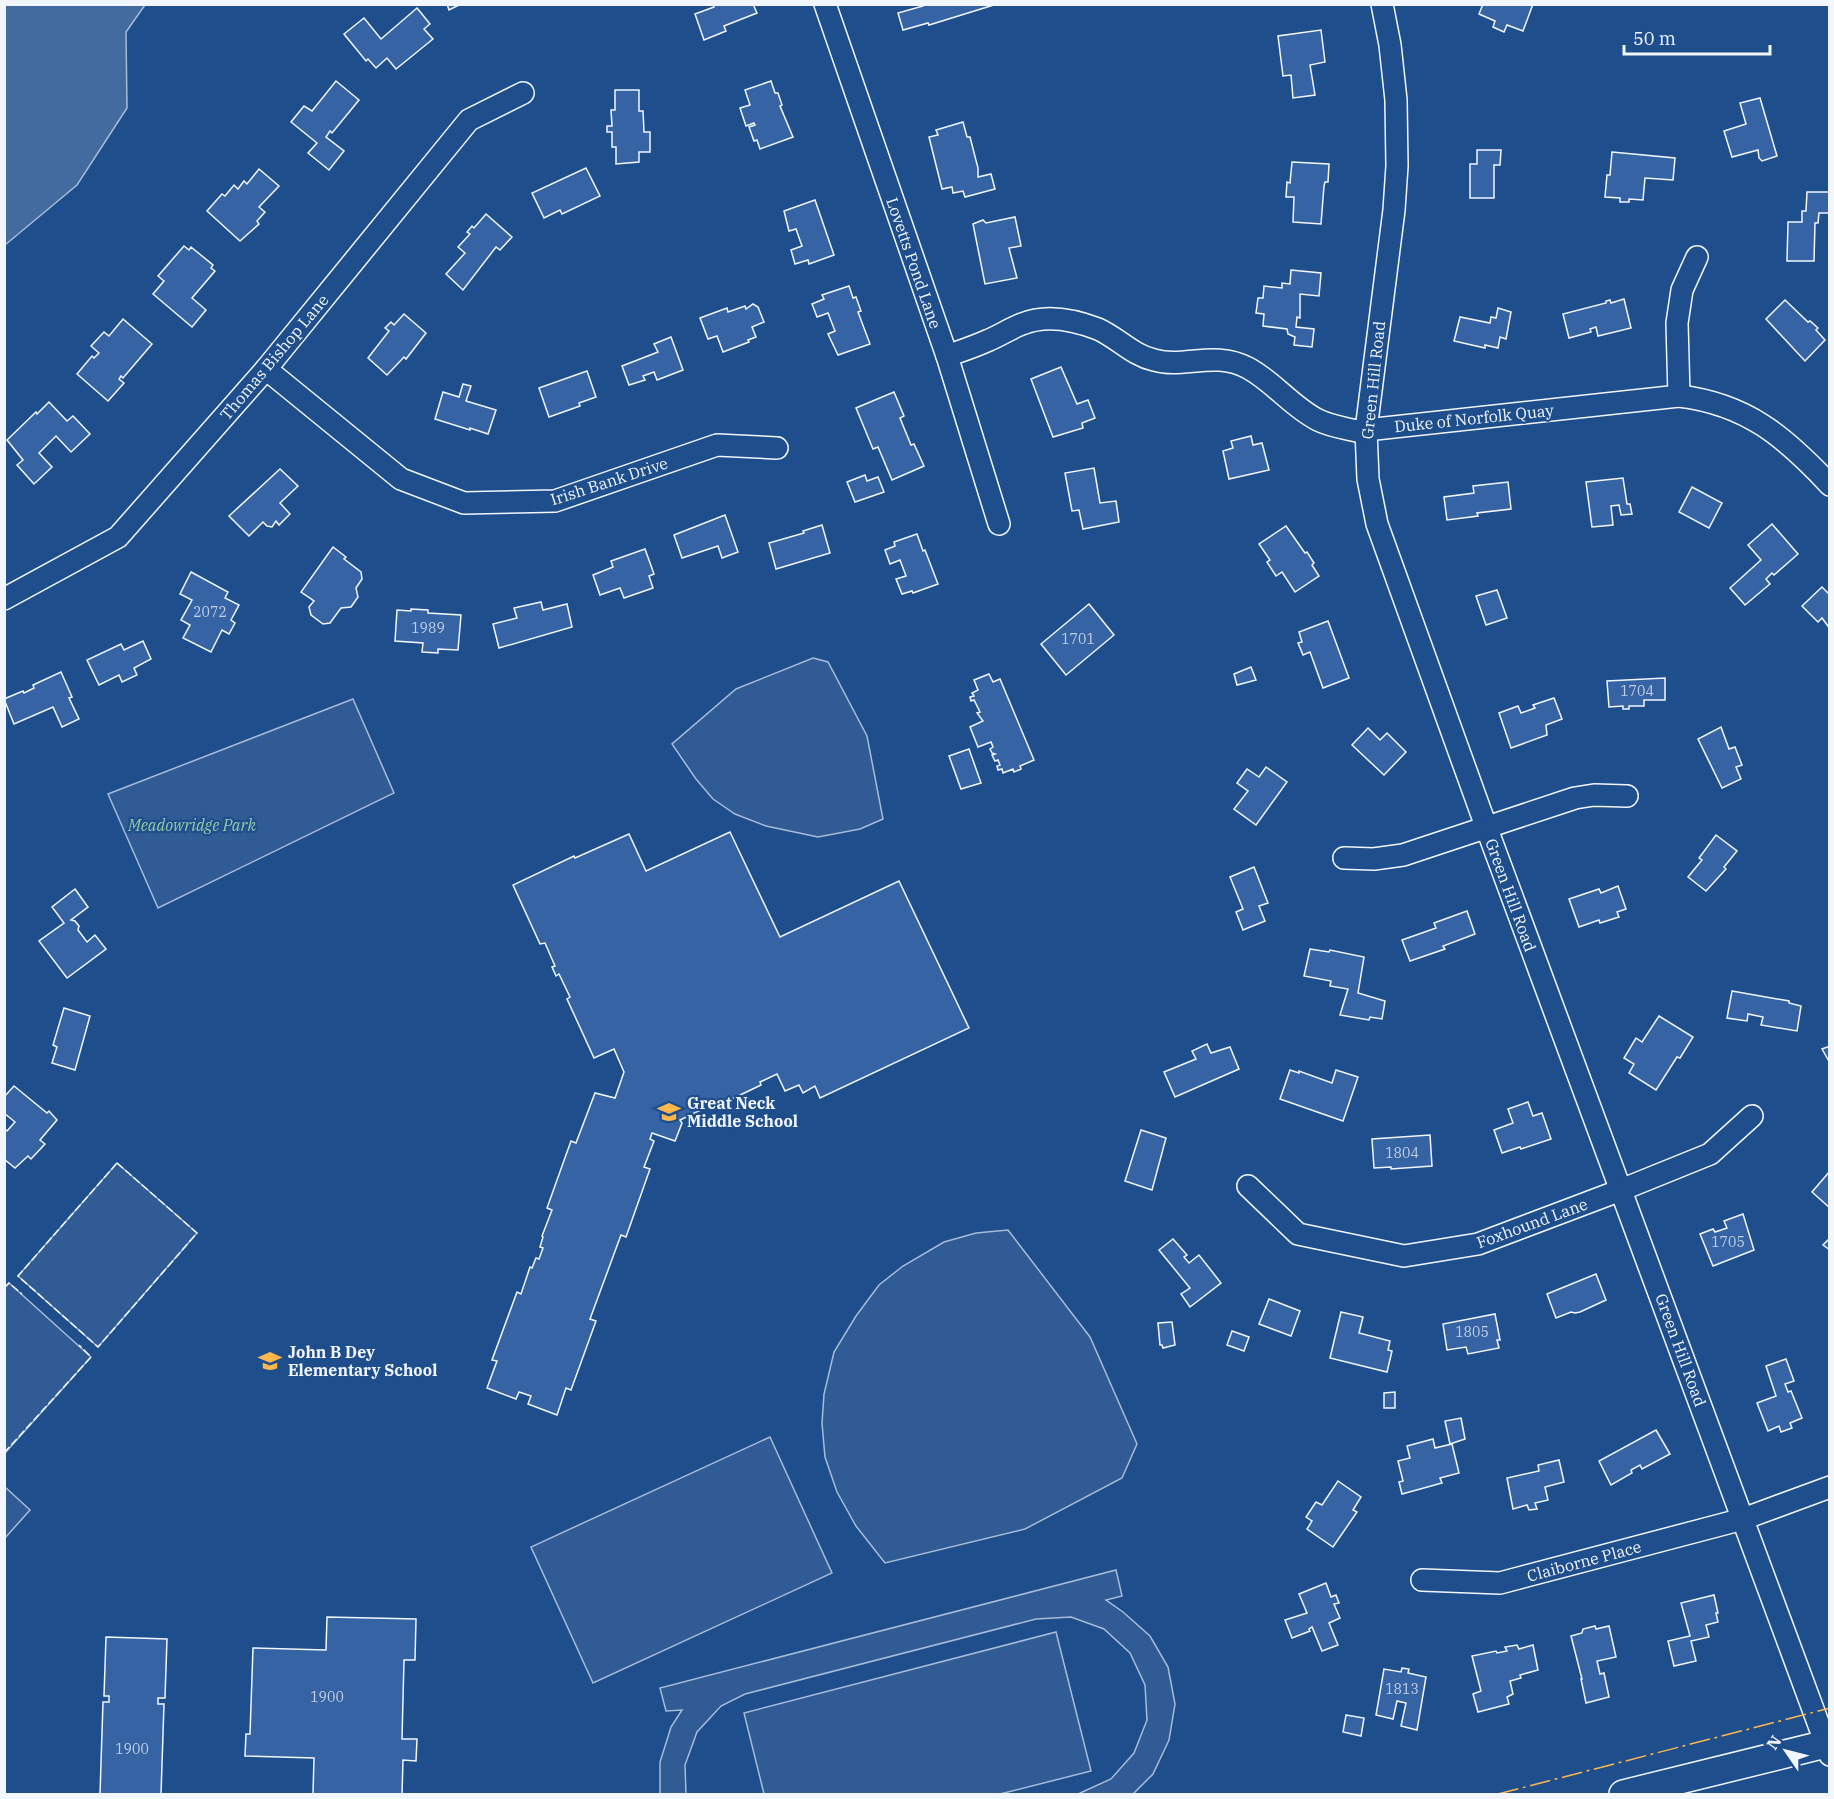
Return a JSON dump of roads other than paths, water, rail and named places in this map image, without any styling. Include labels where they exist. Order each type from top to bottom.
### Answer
[{"type":"main road","points":[[1623,1794],[1828,1747]]},
{"type":"street","name":"Lovetts Pond Lane","points":[[825,4],[947,356],[999,524]]},
{"type":"street","name":"Green Hill Road","points":[[1382,4],[1390,45],[1396,100],[1397,166],[1394,210],[1366,430],[1368,479],[1377,524],[1486,829],[1828,1747]]},
{"type":"street","name":"Thomas Bishop Lane","points":[[4,598],[118,537],[266,369],[469,120],[523,93]]},
{"type":"street","points":[[1679,396],[1677,323],[1682,290],[1697,256]]},
{"type":"street","name":"Duke of Norfolk Quay","points":[[947,356],[1024,323],[1046,319],[1064,320],[1086,324],[1106,333],[1136,354],[1154,361],[1170,363],[1201,359],[1224,360],[1246,367],[1271,383],[1317,420],[1337,427],[1366,430],[1679,396],[1701,398],[1752,417],[1775,433],[1830,485]]},
{"type":"street","name":"Irish Bank Drive","points":[[266,369],[401,479],[464,503],[555,501],[717,445],[777,448]]},
{"type":"street","points":[[1344,858],[1374,859],[1403,855],[1575,798],[1594,795],[1628,796]]},
{"type":"street","name":"Foxhound Lane","points":[[1248,1186],[1298,1234],[1404,1256],[1478,1244],[1621,1190],[1710,1154],[1752,1116]]},
{"type":"street","name":"Claiborne Place","points":[[1422,1580],[1500,1583],[1743,1519],[1830,1487]]},
{"type":"place","name":"Great Neck Middle School","points":[[669,1112]]},
{"type":"place","name":"John B Dey Elementary School","points":[[270,1361]]},
{"type":"park label","name":"Meadowridge Park","points":[[192,825]]}]
